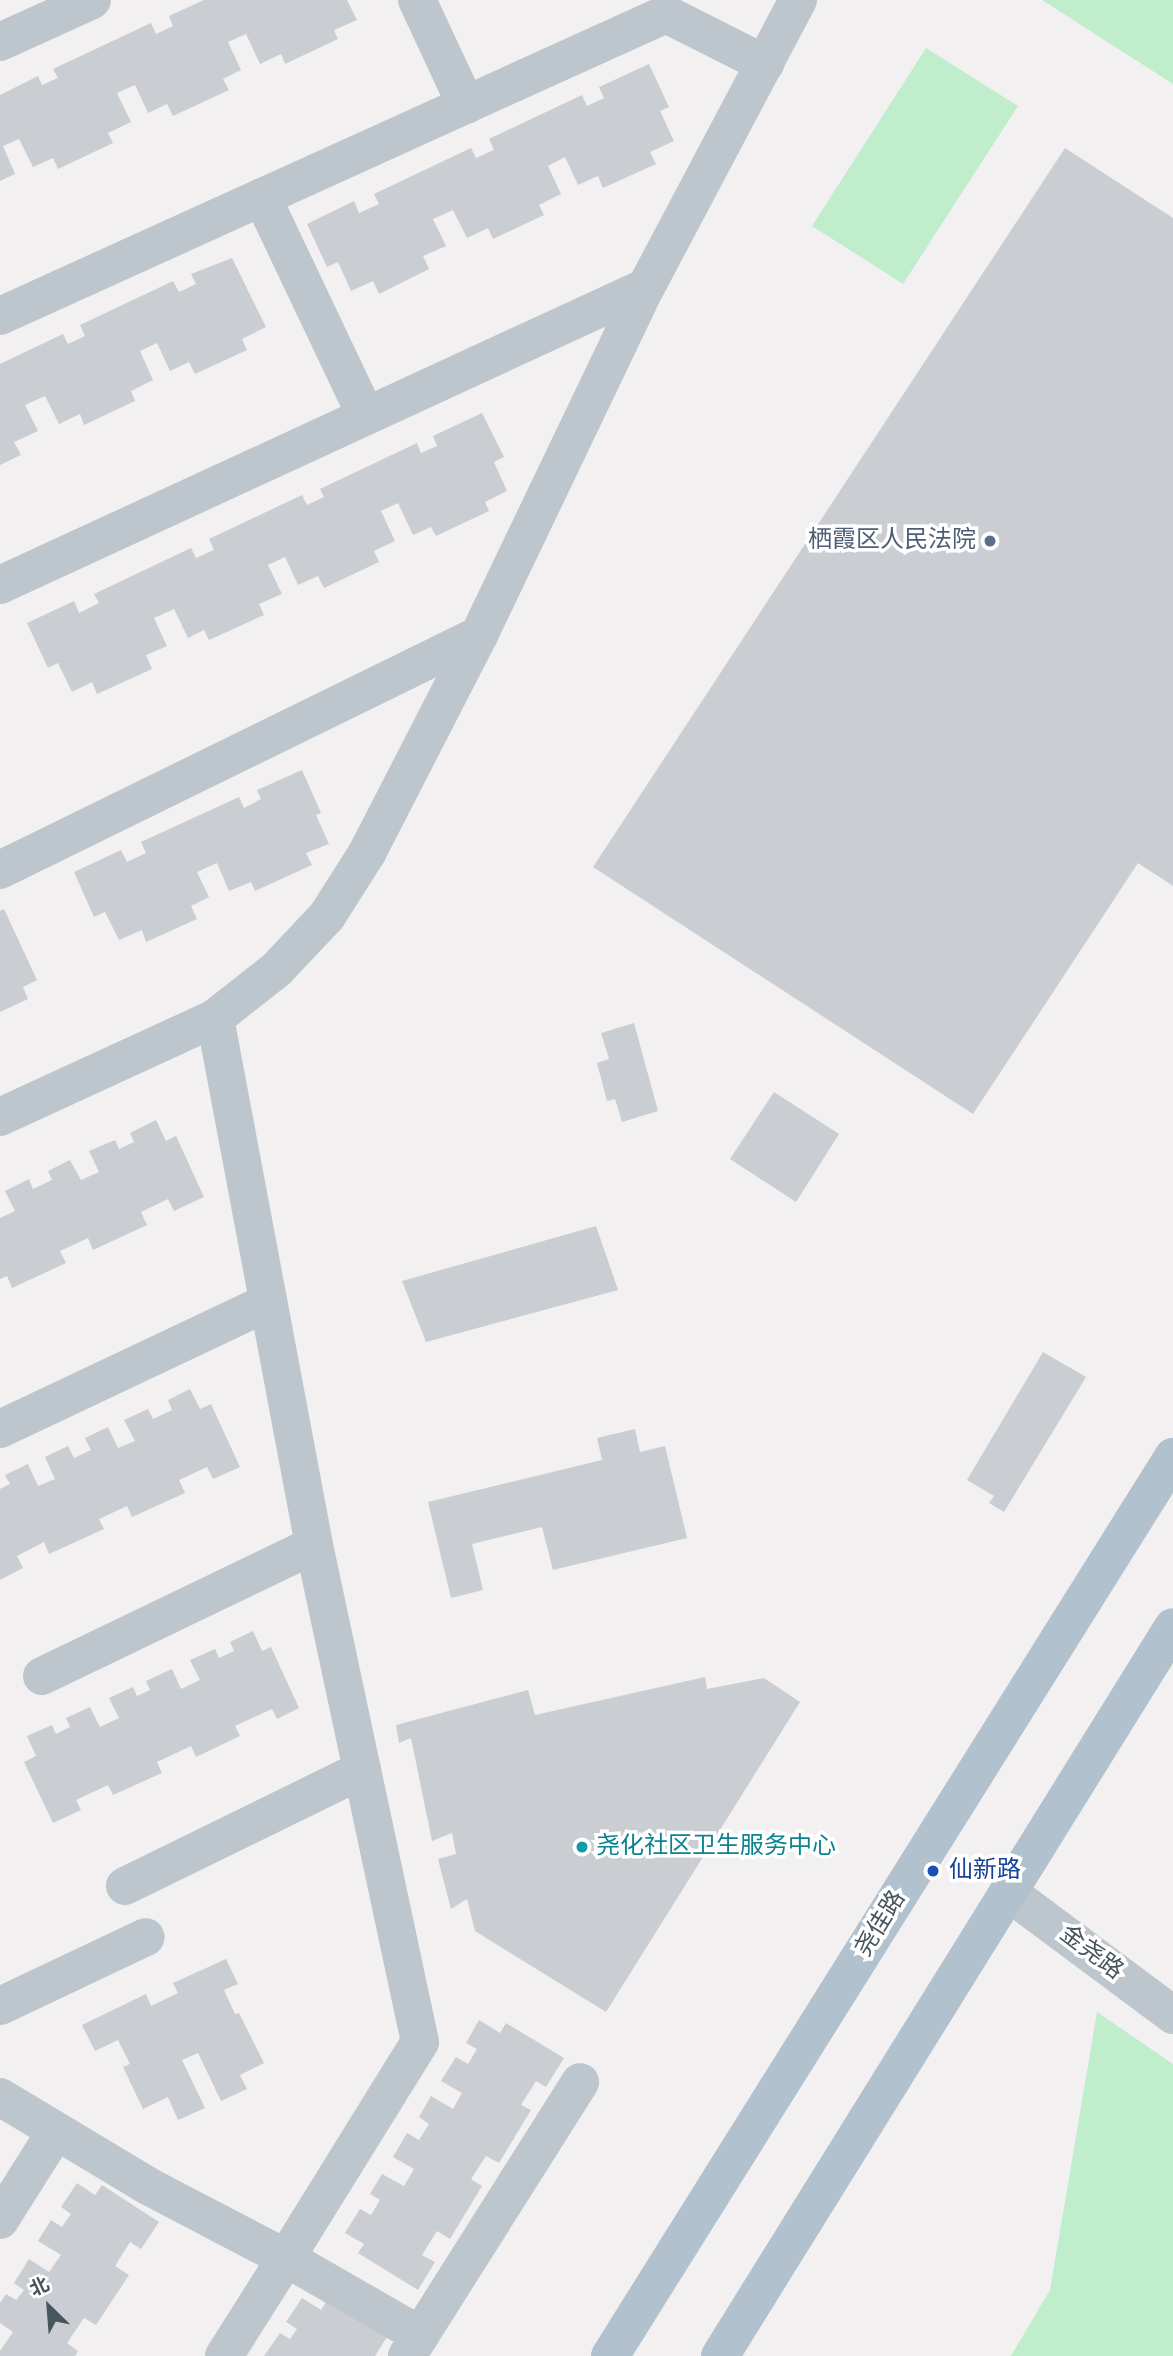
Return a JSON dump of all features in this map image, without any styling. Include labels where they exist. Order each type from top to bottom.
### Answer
[{"type":"main road","name":"尧佳路","points":[[610,2356],[1173,1457]]},
{"type":"main road","points":[[720,2356],[1173,1627]]},
{"type":"street","points":[[0,42],[92,0]]},
{"type":"street","points":[[416,0],[466,105]]},
{"type":"street","points":[[0,1117],[215,1018],[277,969],[327,916],[367,853],[479,635],[646,287],[798,0]]},
{"type":"street","points":[[0,316],[666,14],[765,64]]},
{"type":"street","points":[[262,197],[366,416]]},
{"type":"street","points":[[0,585],[646,287]]},
{"type":"street","points":[[0,870],[479,635]]},
{"type":"street","points":[[215,1018],[314,1545],[420,2042],[224,2356]]},
{"type":"street","points":[[0,1429],[267,1303]]},
{"type":"street","points":[[42,1676],[314,1545]]},
{"type":"street","points":[[125,1886],[362,1770]]},
{"type":"street","name":"金尧路","points":[[1008,1892],[1173,2015]]},
{"type":"street","points":[[0,2006],[146,1937]]},
{"type":"street","points":[[0,2096],[148,2186],[286,2258],[413,2346],[580,2082]]},
{"type":"street","points":[[0,2220],[56,2130]]},
{"type":"green space","points":[[1042,0],[1173,0],[1173,84]]},
{"type":"green space","points":[[926,48],[1018,106],[903,284],[812,226]]},
{"type":"green space","points":[[1097,2012],[1173,2064],[1173,2356],[1011,2356],[1050,2290]]},
{"type":"building","points":[[204,0],[347,0],[357,20],[334,30],[338,39],[285,64],[281,54],[260,64],[246,34],[228,42],[241,70],[223,79],[229,90],[173,116],[167,104],[148,113],[135,85],[117,93],[131,122],[108,133],[113,143],[58,169],[53,158],[33,167],[19,139],[3,146],[15,174],[0,181],[0,95],[38,76],[42,85],[58,78],[53,69],[151,23],[156,34],[173,26],[169,16]]},
{"type":"building","points":[[649,64],[669,107],[660,111],[674,141],[650,152],[656,164],[603,188],[598,176],[578,185],[565,157],[548,166],[561,194],[539,205],[544,215],[493,239],[488,228],[467,238],[453,210],[433,219],[446,246],[423,256],[429,269],[379,294],[373,281],[351,291],[338,262],[327,267],[307,224],[354,201],[359,213],[379,204],[374,194],[471,148],[476,158],[494,150],[489,139],[582,95],[587,106],[604,98],[599,87]]},
{"type":"building","name":"栖霞区人民法院","points":[[1065,148],[1173,218],[1173,886],[1138,863],[973,1114],[593,867]]},
{"type":"building","points":[[232,258],[266,327],[242,339],[247,350],[195,374],[189,362],[170,371],[157,343],[140,351],[153,380],[131,391],[135,401],[84,425],[80,414],[59,424],[45,396],[25,405],[38,431],[14,442],[21,455],[0,465],[0,364],[63,334],[68,344],[85,336],[80,325],[173,281],[179,292],[196,284],[191,274]]},
{"type":"building","points":[[482,413],[504,457],[494,462],[507,491],[485,502],[489,511],[436,536],[431,527],[413,535],[398,503],[381,511],[395,541],[374,551],[379,562],[324,588],[318,576],[298,585],[285,557],[268,565],[282,594],[259,604],[264,615],[209,640],[204,630],[188,638],[174,609],[154,618],[167,646],[146,655],[152,669],[97,694],[92,682],[72,692],[58,663],[48,668],[27,623],[74,601],[79,613],[99,603],[94,594],[191,548],[196,558],[214,550],[209,539],[302,495],[307,505],[324,497],[320,489],[417,443],[421,453],[437,446],[433,436]]},
{"type":"building","points":[[302,770],[321,813],[316,815],[329,844],[306,853],[312,865],[255,891],[251,882],[229,891],[217,863],[197,872],[209,897],[191,906],[197,919],[146,942],[142,930],[119,940],[105,912],[94,917],[74,872],[121,850],[127,862],[146,853],[141,842],[239,797],[244,808],[261,799],[257,790]]},
{"type":"building","points":[[4,909],[37,980],[23,987],[28,999],[0,1012],[0,911]]},
{"type":"building","points":[[634,1023],[658,1111],[622,1122],[615,1099],[607,1101],[597,1063],[609,1059],[601,1033]]},
{"type":"building","points":[[774,1092],[839,1134],[796,1202],[730,1159]]},
{"type":"building","points":[[156,1120],[166,1141],[176,1136],[204,1197],[174,1211],[168,1199],[141,1212],[147,1225],[93,1250],[88,1238],[60,1251],[66,1263],[12,1288],[7,1276],[0,1279],[0,1218],[15,1211],[5,1191],[29,1179],[33,1189],[52,1180],[48,1171],[70,1160],[81,1180],[99,1172],[89,1151],[115,1140],[119,1149],[134,1142],[130,1133]]},
{"type":"building","points":[[596,1226],[618,1290],[426,1342],[402,1281]]},
{"type":"building","points":[[1043,1352],[1086,1377],[1004,1512],[989,1503],[994,1496],[967,1480]]},
{"type":"building","points":[[190,1389],[200,1409],[211,1404],[240,1467],[213,1479],[207,1467],[179,1480],[185,1493],[132,1517],[127,1506],[99,1519],[104,1529],[49,1554],[44,1542],[17,1556],[23,1568],[0,1580],[0,1489],[10,1484],[5,1475],[28,1464],[38,1486],[55,1479],[45,1457],[68,1446],[74,1458],[91,1450],[85,1438],[108,1427],[118,1448],[135,1441],[124,1420],[148,1409],[153,1419],[172,1410],[168,1400]]},
{"type":"building","points":[[635,1429],[640,1452],[665,1446],[687,1538],[553,1570],[542,1527],[472,1544],[483,1590],[451,1598],[428,1502],[602,1460],[597,1438]]},
{"type":"building","points":[[253,1631],[262,1651],[271,1647],[299,1708],[277,1719],[272,1709],[235,1726],[240,1736],[196,1757],[191,1746],[157,1762],[162,1773],[113,1795],[108,1785],[76,1800],[81,1810],[53,1823],[24,1762],[36,1756],[27,1736],[52,1725],[56,1734],[70,1727],[66,1718],[90,1707],[100,1727],[119,1718],[109,1698],[133,1687],[137,1696],[150,1690],[146,1681],[172,1669],[181,1689],[200,1680],[190,1660],[215,1649],[219,1658],[234,1651],[230,1642]]},
{"type":"building","name":"尧化社区卫生服务中心","points":[[705,1677],[707,1689],[764,1678],[800,1702],[606,2012],[475,1931],[467,1899],[451,1909],[438,1859],[456,1854],[452,1833],[432,1841],[411,1738],[399,1743],[396,1725],[528,1690],[535,1715]]},
{"type":"building","points":[[226,1959],[238,1984],[224,1990],[235,2014],[239,2013],[264,2063],[240,2075],[247,2089],[221,2101],[198,2053],[182,2060],[205,2108],[178,2120],[168,2097],[143,2109],[123,2067],[130,2064],[118,2040],[95,2051],[82,2025],[146,1994],[151,2006],[178,1993],[173,1983]]},
{"type":"building","points":[[479,2020],[500,2033],[506,2023],[564,2058],[546,2087],[536,2081],[521,2105],[531,2110],[499,2163],[486,2156],[471,2179],[482,2186],[450,2239],[437,2231],[422,2255],[435,2262],[418,2290],[358,2253],[364,2244],[345,2233],[360,2209],[371,2215],[380,2200],[370,2194],[382,2174],[404,2186],[414,2169],[393,2157],[407,2133],[419,2140],[429,2124],[419,2117],[431,2096],[453,2109],[462,2093],[441,2081],[456,2057],[468,2064],[477,2049],[466,2043]]},
{"type":"building","points":[[77,2183],[95,2195],[102,2185],[159,2222],[141,2249],[130,2242],[115,2266],[129,2275],[96,2325],[84,2318],[67,2343],[78,2351],[75,2356],[0,2356],[0,2351],[13,2332],[0,2323],[0,2303],[6,2294],[16,2300],[24,2290],[14,2283],[29,2259],[49,2272],[61,2255],[38,2241],[51,2220],[62,2227],[71,2214],[61,2207]]},
{"type":"building","points":[[302,2298],[321,2310],[328,2299],[387,2337],[375,2356],[264,2356],[280,2333],[290,2339],[297,2329],[286,2322]]},
{"type":"place","name":"栖霞区人民法院","points":[[990,541]]},
{"type":"place","name":"尧化社区卫生服务中心","points":[[582,1847]]},
{"type":"place","name":"仙新路","points":[[933,1871]]}]
